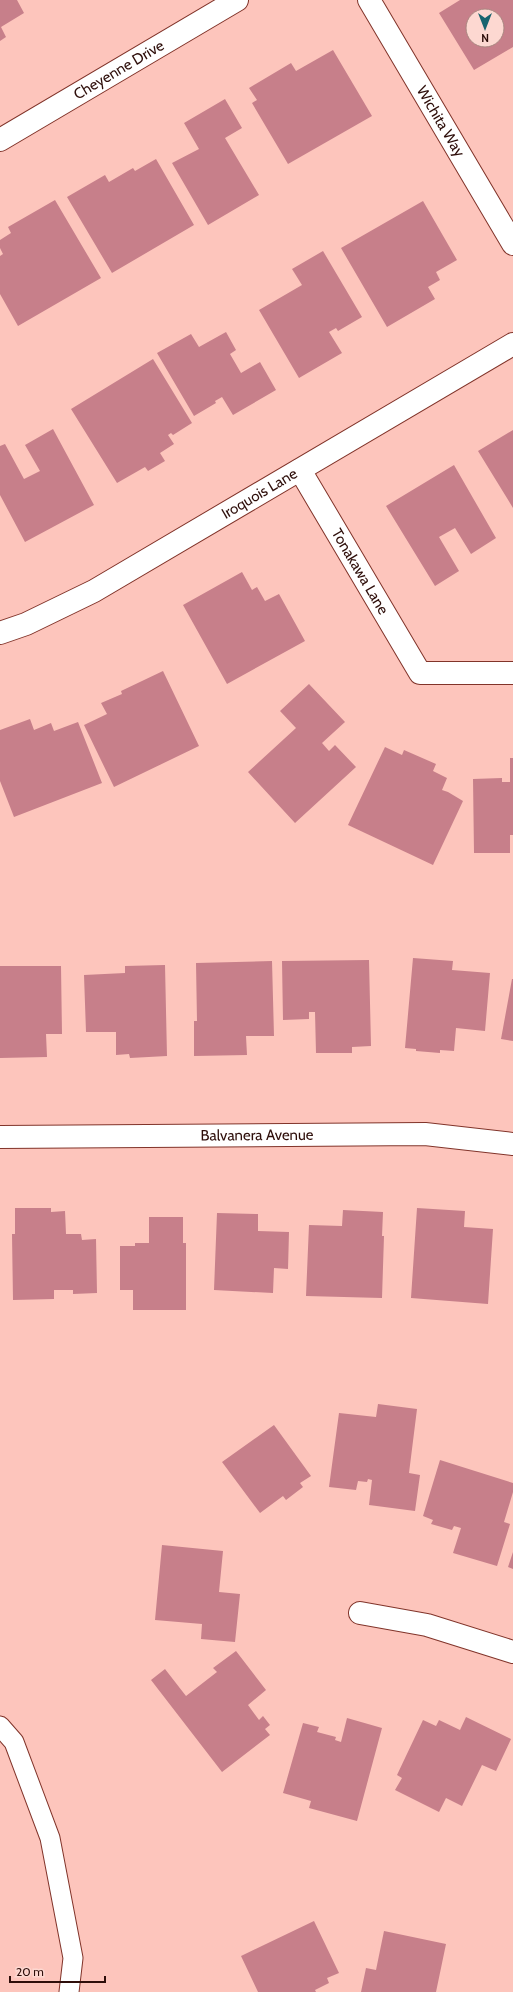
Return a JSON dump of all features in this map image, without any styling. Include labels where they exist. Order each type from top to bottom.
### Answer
[{"type":"street","name":"Cheyenne Drive","points":[[0,140],[237,0]]},
{"type":"street","name":"Wichita Way","points":[[369,0],[513,244]]},
{"type":"street","name":"Iroquois Lane","points":[[0,633],[26,624],[94,591],[513,344]]},
{"type":"street","name":"Tonakawa Lane","points":[[300,470],[420,673],[513,672]]},
{"type":"street","name":"Balvanera Avenue","points":[[0,1137],[425,1134],[513,1144]]},
{"type":"street","points":[[360,1613],[427,1625],[513,1652]]},
{"type":"lane","points":[[0,1726],[14,1742],[50,1838],[72,1958],[69,1992]]},
{"type":"building","points":[[0,0],[17,0],[24,13],[1,27],[6,37],[0,41]]},
{"type":"building","points":[[460,0],[513,0],[513,47],[474,70],[439,13]]},
{"type":"building","points":[[333,50],[372,116],[288,164],[252,103],[257,100],[249,88],[291,63],[296,71]]},
{"type":"building","points":[[225,99],[242,128],[225,138],[259,195],[208,225],[172,163],[199,149],[184,123]]},
{"type":"building","points":[[156,159],[194,225],[112,273],[67,197],[105,175],[109,182],[133,168],[135,171]]},
{"type":"building","points":[[55,200],[101,278],[18,326],[0,294],[0,256],[3,254],[0,248],[0,240],[11,233],[8,227]]},
{"type":"building","points":[[423,201],[457,260],[436,272],[440,280],[428,287],[435,299],[387,327],[341,248]]},
{"type":"building","points":[[323,251],[362,317],[338,331],[336,328],[329,332],[342,353],[299,378],[259,310],[302,285],[292,269]]},
{"type":"building","points":[[226,332],[236,350],[230,354],[241,373],[260,362],[276,390],[233,415],[222,397],[215,401],[216,403],[194,416],[157,353],[191,334],[199,347]]},
{"type":"building","points":[[153,359],[192,423],[173,435],[171,433],[168,435],[174,444],[160,453],[165,461],[148,471],[145,467],[117,483],[71,409]]},
{"type":"building","points":[[53,429],[94,505],[25,542],[0,495],[0,446],[5,444],[24,479],[40,471],[25,445]]},
{"type":"building","points":[[513,430],[513,508],[478,451]]},
{"type":"building","points":[[454,465],[496,538],[471,554],[455,528],[439,537],[459,571],[435,586],[386,506]]},
{"type":"building","points":[[242,572],[252,590],[257,587],[265,601],[279,594],[305,641],[227,684],[183,605]]},
{"type":"building","points":[[163,671],[199,746],[114,787],[84,725],[107,714],[101,703],[122,694],[121,691]]},
{"type":"building","points":[[309,684],[345,722],[322,743],[329,751],[335,745],[356,767],[295,823],[248,772],[296,728],[280,711]]},
{"type":"building","points":[[30,719],[34,730],[51,723],[54,731],[78,722],[102,783],[14,817],[0,781],[0,730]]},
{"type":"building","points":[[385,747],[402,755],[404,750],[436,764],[433,771],[447,778],[442,790],[463,801],[433,865],[348,825]]},
{"type":"building","points":[[510,758],[513,758],[513,835],[510,835],[510,853],[474,853],[473,779],[502,778],[502,782],[510,782]]},
{"type":"building","points":[[413,958],[453,961],[452,970],[490,973],[485,1031],[456,1028],[454,1051],[440,1050],[440,1053],[416,1051],[416,1049],[405,1048]]},
{"type":"building","points":[[369,960],[371,1046],[352,1047],[352,1053],[316,1053],[315,1012],[309,1012],[309,1019],[283,1020],[282,961]]},
{"type":"building","points":[[272,961],[274,1036],[246,1036],[247,1055],[194,1056],[194,1021],[197,1021],[196,963]]},
{"type":"building","points":[[165,965],[167,1056],[130,1058],[129,1054],[116,1055],[116,1032],[86,1032],[84,975],[125,973],[125,966]]},
{"type":"building","points":[[0,966],[61,966],[62,1034],[46,1034],[47,1057],[0,1058]]},
{"type":"building","points":[[513,979],[513,1041],[501,1039]]},
{"type":"building","points":[[15,1208],[51,1208],[51,1212],[65,1211],[66,1234],[81,1234],[82,1240],[96,1239],[97,1293],[73,1294],[73,1290],[54,1290],[54,1299],[13,1300],[12,1234],[15,1234]]},
{"type":"building","points":[[417,1208],[465,1211],[464,1227],[493,1229],[488,1304],[411,1298]]},
{"type":"building","points":[[343,1210],[383,1212],[382,1236],[384,1236],[382,1298],[306,1296],[309,1225],[342,1226]]},
{"type":"building","points":[[217,1213],[258,1214],[258,1231],[289,1232],[288,1269],[274,1268],[273,1293],[214,1290]]},
{"type":"building","points":[[149,1217],[183,1217],[183,1243],[186,1243],[186,1310],[133,1310],[133,1290],[120,1290],[120,1246],[135,1246],[135,1243],[149,1243]]},
{"type":"building","points":[[378,1404],[417,1409],[409,1473],[420,1475],[415,1511],[369,1505],[372,1480],[368,1479],[367,1482],[358,1481],[356,1490],[329,1487],[339,1413],[376,1417]]},
{"type":"building","points":[[274,1425],[311,1476],[300,1483],[303,1487],[286,1500],[283,1496],[260,1513],[222,1462]]},
{"type":"building","points":[[440,1460],[513,1483],[513,1492],[504,1522],[510,1524],[497,1566],[453,1553],[461,1528],[454,1526],[452,1530],[431,1524],[433,1520],[423,1516]]},
{"type":"building","points":[[162,1545],[223,1551],[219,1592],[240,1594],[235,1642],[201,1639],[202,1624],[155,1620]]},
{"type":"building","points":[[513,1552],[513,1569],[508,1567]]},
{"type":"building","points":[[236,1651],[266,1690],[248,1705],[259,1720],[263,1716],[270,1725],[265,1729],[270,1735],[222,1772],[151,1680],[165,1669],[186,1696],[217,1672],[213,1668]]},
{"type":"building","points":[[466,1717],[511,1739],[496,1771],[482,1765],[462,1806],[446,1798],[439,1812],[395,1790],[402,1778],[397,1775],[423,1720],[436,1726],[439,1720],[460,1730]]},
{"type":"building","points":[[347,1718],[382,1728],[357,1821],[309,1808],[311,1801],[283,1793],[303,1723],[319,1727],[317,1732],[336,1737],[335,1740],[341,1742]]},
{"type":"building","points":[[314,1921],[339,1973],[327,1978],[329,1983],[315,1990],[316,1992],[258,1992],[241,1956]]},
{"type":"building","points":[[384,1931],[446,1944],[436,1992],[361,1992],[366,1968],[376,1970]]}]
